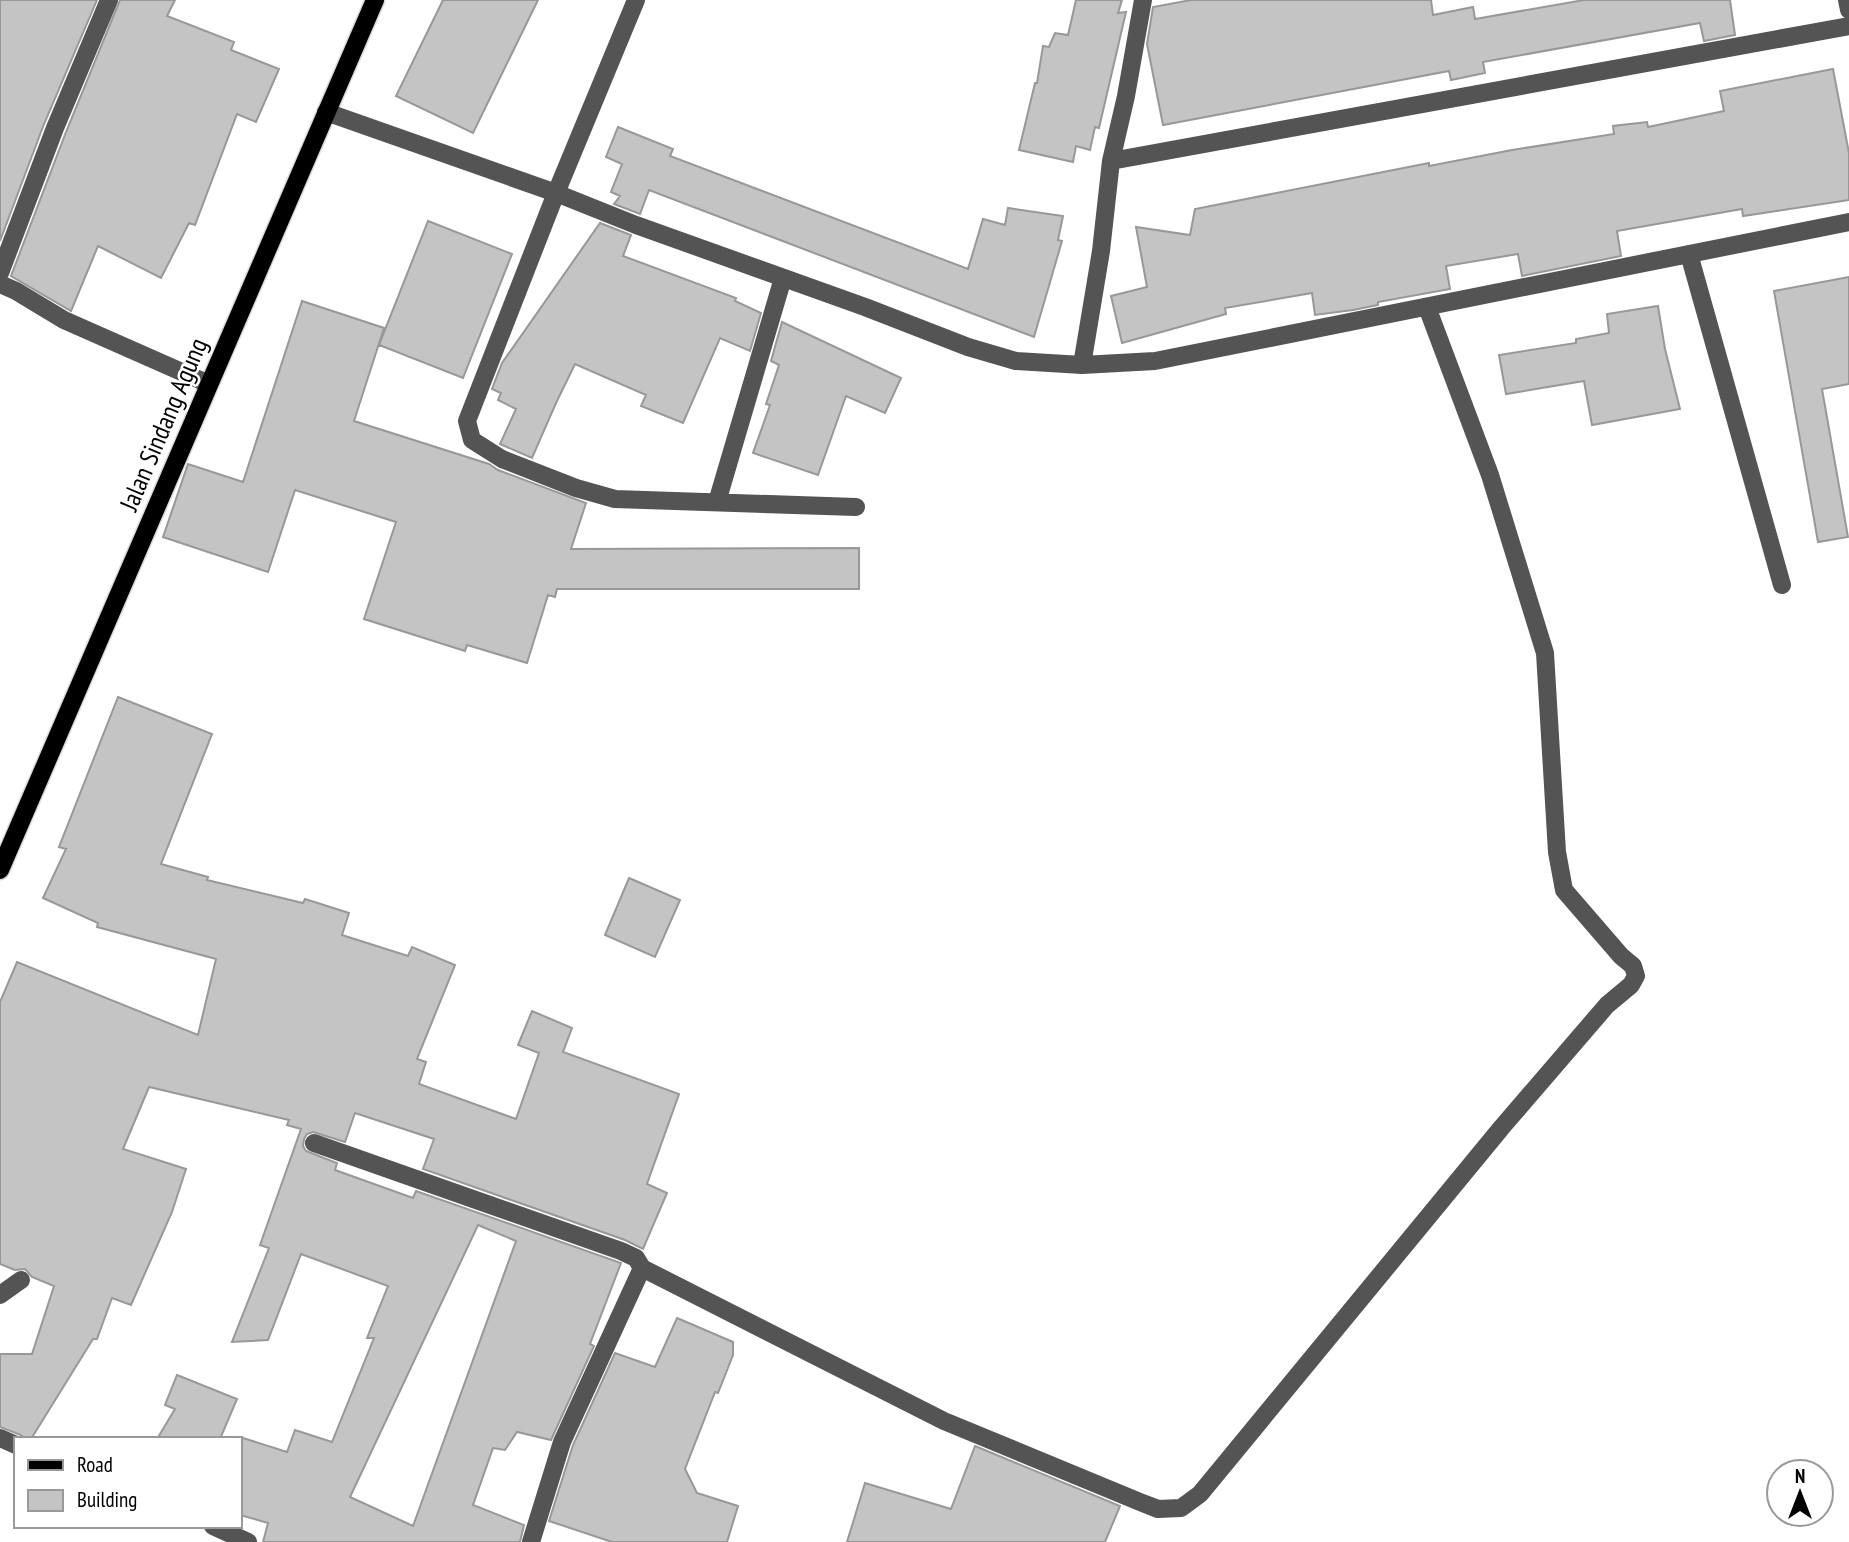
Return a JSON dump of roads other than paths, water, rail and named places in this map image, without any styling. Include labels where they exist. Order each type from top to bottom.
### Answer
[{"type":"main road","name":"Jalan Sindang Agung","points":[[0,870],[375,0]]},
{"type":"street","points":[[0,273],[55,128],[109,0]]},
{"type":"street","points":[[636,0],[555,193],[467,421],[472,440],[502,459],[576,488],[615,499],[856,507]]},
{"type":"street","points":[[1082,365],[1101,251],[1111,161],[1143,0]]},
{"type":"street","points":[[1847,0],[1849,10]]},
{"type":"street","points":[[1111,161],[1849,26]]},
{"type":"street","points":[[326,112],[555,193],[968,346],[1016,361],[1082,365],[1155,361],[1849,222]]},
{"type":"street","points":[[1689,254],[1782,585]]},
{"type":"street","points":[[717,502],[783,278]]},
{"type":"street","points":[[0,284],[64,320],[209,384]]},
{"type":"street","points":[[314,1143],[621,1251],[636,1258],[642,1268],[944,1422],[1158,1509],[1181,1508],[1200,1494],[1484,1149],[1607,1005],[1632,985],[1636,976],[1633,966],[1621,956],[1564,890],[1557,852],[1545,653],[1490,475],[1427,307]]},
{"type":"street","points":[[531,1542],[562,1442],[642,1268]]},
{"type":"street","points":[[0,1295],[21,1280]]},
{"type":"street","points":[[218,1528],[248,1542]]}]
